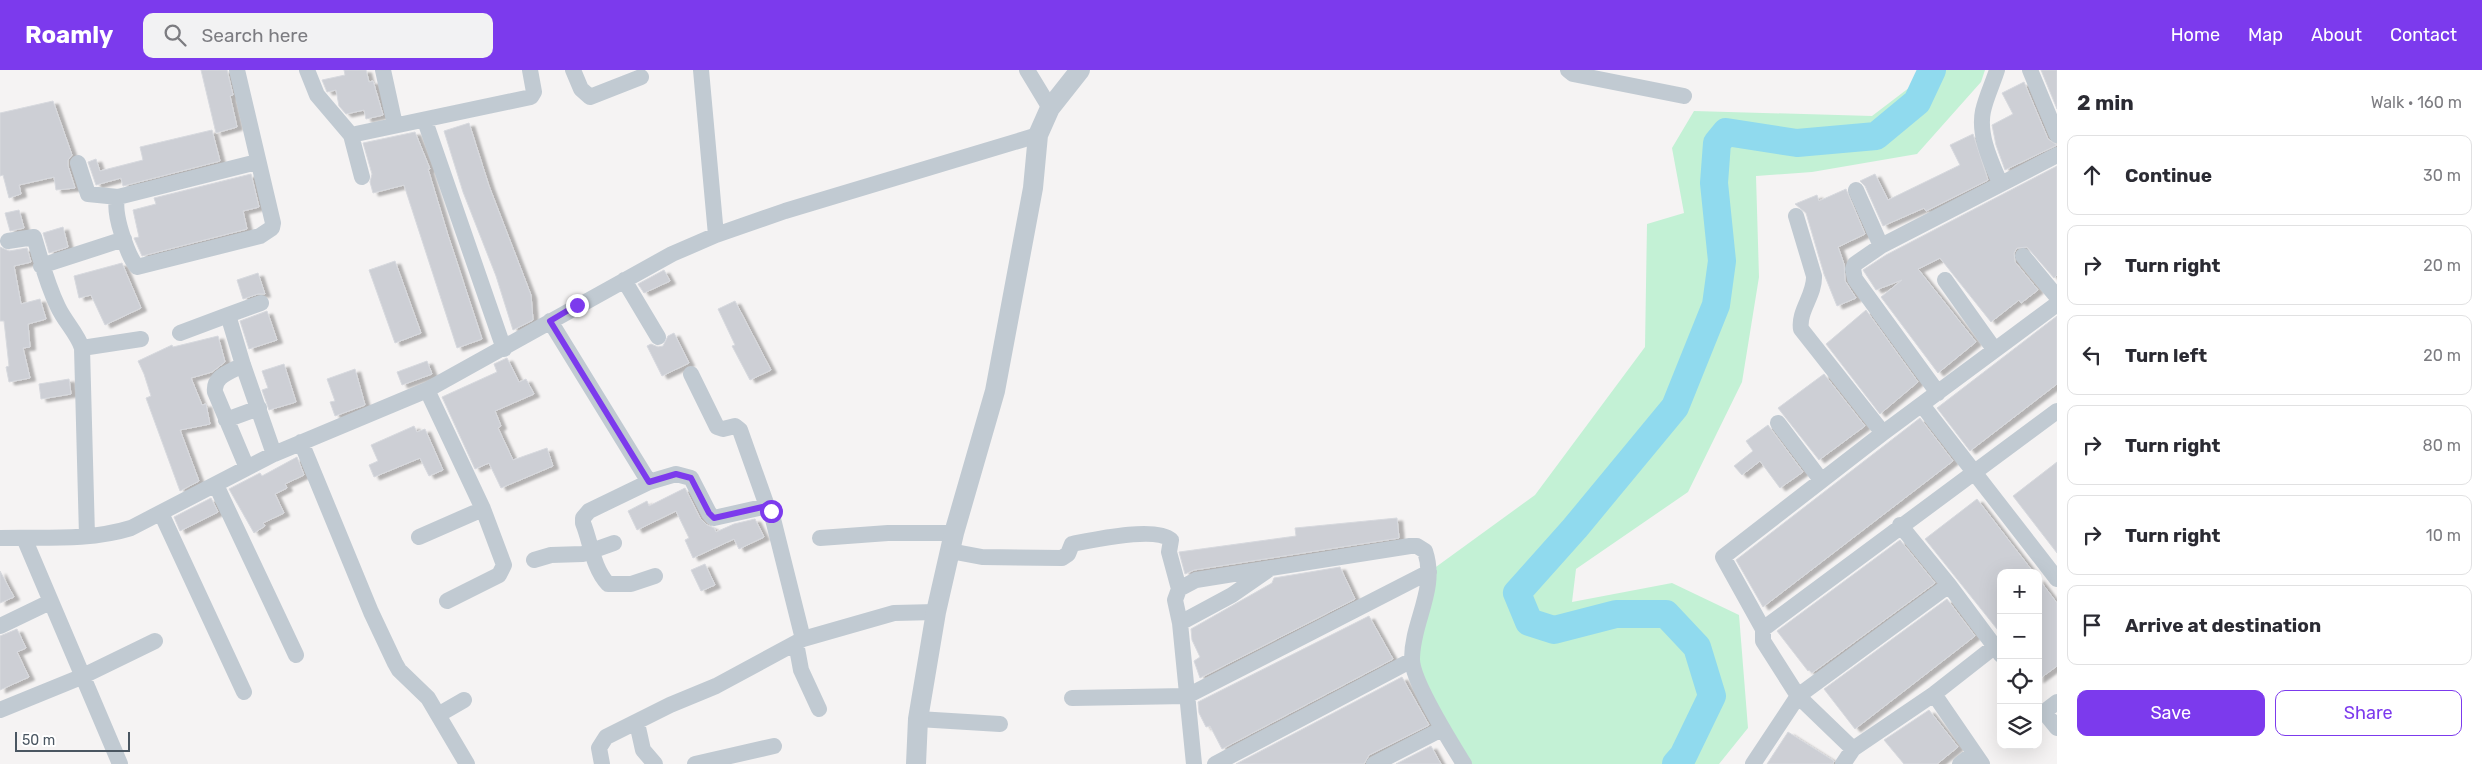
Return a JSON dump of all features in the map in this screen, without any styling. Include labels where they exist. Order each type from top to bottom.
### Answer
[{"type":"street","points":[[118,197],[116,206],[124,239],[137,267],[266,233],[272,228],[273,223],[236,70]]},
{"type":"street","points":[[307,70],[317,95],[351,135],[362,176]]},
{"type":"street","points":[[383,70],[395,125]]},
{"type":"street","points":[[351,135],[395,125],[425,121],[531,97],[534,92],[530,70]]},
{"type":"street","points":[[573,70],[581,89],[590,97],[641,77]]},
{"type":"street","points":[[701,70],[716,235]]},
{"type":"street","points":[[1027,70],[1050,108]]},
{"type":"street","points":[[916,764],[918,719],[936,612],[952,542],[995,391],[1033,188],[1038,136],[1050,108],[1080,70]]},
{"type":"street","points":[[1568,70],[1573,74],[1684,96]]},
{"type":"street","points":[[1997,70],[1983,110],[1982,122],[1986,144],[2000,183]]},
{"type":"street","points":[[2030,70],[2057,134]]},
{"type":"street","points":[[425,121],[504,349]]},
{"type":"street","points":[[0,538],[87,536],[115,533],[131,528],[274,454],[427,390],[504,349],[550,321],[672,254],[716,235],[785,211],[1038,136]]},
{"type":"street","points":[[1938,393],[1858,283],[1853,274],[1855,264],[1881,246],[2057,154]]},
{"type":"street","points":[[78,163],[88,194],[118,197],[257,162]]},
{"type":"street","points":[[1856,190],[1881,246]]},
{"type":"street","points":[[1796,216],[1814,276],[1814,284],[1801,321],[1801,329],[1882,433]]},
{"type":"street","points":[[8,241],[34,237],[41,266],[65,322],[82,348],[87,536]]},
{"type":"street","points":[[41,266],[124,239]]},
{"type":"street","points":[[2023,256],[2057,297]]},
{"type":"street","points":[[624,280],[658,337]]},
{"type":"street","points":[[1945,280],[1994,349]]},
{"type":"street","points":[[180,333],[261,303]]},
{"type":"street","points":[[1853,749],[1798,696],[1763,641],[1764,629],[1723,557],[1882,433],[2057,304]]},
{"type":"street","points":[[228,315],[243,366],[274,454]]},
{"type":"street","points":[[550,321],[649,482]]},
{"type":"street","points":[[82,348],[141,339]]},
{"type":"street","points":[[243,366],[219,378],[214,386],[226,420],[247,468]]},
{"type":"street","points":[[691,374],[717,427],[723,429],[735,426],[740,430],[767,506],[772,515],[800,641],[801,670],[819,709]]},
{"type":"street","points":[[427,390],[483,509],[504,562],[504,568],[499,575],[447,602]]},
{"type":"street","points":[[1922,405],[2057,579]]},
{"type":"street","points":[[226,420],[259,408]]},
{"type":"street","points":[[1764,629],[1900,525],[2057,411]]},
{"type":"street","points":[[1778,423],[1821,480]]},
{"type":"street","points":[[301,442],[367,603],[395,663],[399,670],[428,698],[467,764]]},
{"type":"street","points":[[655,576],[631,584],[608,584],[598,569],[583,523],[585,514],[649,482],[676,474],[691,478],[709,513],[714,518],[767,506]]},
{"type":"street","points":[[216,485],[296,655]]},
{"type":"street","points":[[419,537],[483,509]]},
{"type":"street","points":[[161,513],[244,692]]},
{"type":"street","points":[[1900,525],[1949,585],[1997,650]]},
{"type":"street","points":[[820,538],[888,532],[952,542],[982,557],[1062,558],[1068,554],[1072,544],[1108,538],[1158,535],[1171,540],[1169,552],[1179,589],[1175,600],[1180,623],[1194,764]]},
{"type":"street","points":[[24,538],[81,677],[120,764]]},
{"type":"street","points":[[534,560],[546,556],[577,555],[614,542]]},
{"type":"street","points":[[1179,589],[1196,580],[1418,546],[1424,551],[1429,572],[1426,597],[1412,660],[1413,669],[1442,729],[1464,764]]},
{"type":"street","points":[[1180,623],[1232,595],[1271,568]]},
{"type":"street","points":[[1072,698],[1187,696],[1429,572]]},
{"type":"street","points":[[1753,764],[1798,696],[1949,585]]},
{"type":"street","points":[[0,626],[50,602]]},
{"type":"street","points":[[602,764],[599,748],[601,742],[670,705],[716,686],[800,641],[894,612],[936,612]]},
{"type":"street","points":[[0,710],[81,677],[155,641]]},
{"type":"street","points":[[1843,764],[1853,749],[1997,652]]},
{"type":"street","points":[[1215,764],[1412,660]]},
{"type":"street","points":[[1934,694],[1978,758],[1960,764]]},
{"type":"street","points":[[438,715],[464,700]]},
{"type":"street","points":[[2046,706],[2057,728]]},
{"type":"street","points":[[918,719],[1000,724]]},
{"type":"street","points":[[637,723],[643,750],[655,764]]},
{"type":"street","points":[[1374,764],[1442,729]]},
{"type":"street","points":[[695,764],[774,746]]},
{"type":"green space","points":[[1922,70],[1985,70],[1981,82],[1917,154],[1812,172],[1756,176],[1759,277],[1742,382],[1688,492],[1576,569],[1572,602],[1672,583],[1739,615],[1748,728],[1719,764],[1464,764],[1412,651],[1429,572],[1535,495],[1645,347],[1647,224],[1684,213],[1672,148],[1694,111],[1872,116],[1918,81]]},
{"type":"building","points":[[201,70],[227,70],[233,95],[230,96],[237,127],[216,133]]},
{"type":"building","points":[[344,70],[366,70],[369,82],[373,81],[383,115],[366,119],[364,110],[346,114],[339,106],[336,90],[327,92],[322,80],[345,75]]},
{"type":"building","points":[[2041,70],[2057,70],[2057,109]]},
{"type":"building","points":[[2024,82],[2048,139],[2057,145],[2005,170],[1996,145],[1992,125],[2013,114],[2002,93]]},
{"type":"building","points":[[53,101],[72,155],[68,160],[68,166],[75,188],[56,190],[54,177],[19,185],[21,194],[9,198],[3,175],[0,176],[0,113]]},
{"type":"building","points":[[469,123],[489,186],[531,295],[533,320],[513,330],[496,276],[463,192],[444,131]]},
{"type":"building","points":[[212,130],[220,161],[123,186],[121,178],[96,185],[88,162],[96,159],[100,171],[143,160],[140,147]]},
{"type":"building","points":[[415,132],[430,169],[428,169],[447,232],[482,339],[457,348],[404,185],[373,193],[370,182],[372,174],[363,143]]},
{"type":"building","points":[[1973,134],[1988,180],[1926,211],[1924,208],[1883,226],[1865,186],[1860,181],[1875,174],[1888,200],[1960,165],[1950,145]]},
{"type":"building","points":[[2057,166],[2057,275],[2054,278],[2027,247],[2017,248],[2014,253],[2015,262],[2038,290],[2021,303],[2019,300],[1991,322],[1940,258],[1918,269],[1976,342],[1938,373],[1881,297],[1902,280],[1876,290],[1863,270],[1886,255]]},
{"type":"building","points":[[251,174],[259,207],[243,211],[247,229],[142,256],[134,238],[139,237],[133,210],[156,204],[154,198]]},
{"type":"building","points":[[1846,189],[1865,234],[1838,247],[1844,264],[1845,281],[1856,298],[1837,306],[1824,274],[1806,213],[1795,204],[1817,195],[1819,201]]},
{"type":"building","points":[[19,210],[24,228],[10,231],[5,213]]},
{"type":"building","points":[[63,227],[68,247],[49,253],[43,233]]},
{"type":"building","points":[[0,247],[9,251],[27,248],[31,262],[14,266],[21,304],[40,299],[46,319],[28,324],[30,347],[23,348],[30,378],[9,382],[6,367],[9,366],[4,321],[0,321]]},
{"type":"building","points":[[395,261],[421,333],[395,343],[369,270]]},
{"type":"building","points":[[122,263],[141,308],[105,325],[91,295],[79,298],[74,276]]},
{"type":"building","points":[[664,270],[670,281],[644,293],[638,284]]},
{"type":"building","points":[[258,273],[265,294],[258,294],[243,299],[237,280]]},
{"type":"building","points":[[735,301],[771,370],[750,380],[732,346],[735,345],[718,309]]},
{"type":"building","points":[[1866,310],[1918,382],[1880,414],[1826,344]]},
{"type":"building","points":[[267,311],[277,340],[249,349],[240,321]]},
{"type":"building","points":[[2057,316],[2057,384],[1970,451],[1937,408]]},
{"type":"building","points":[[674,333],[689,363],[662,376],[647,346],[651,344],[658,347],[663,346],[668,336]]},
{"type":"building","points":[[218,336],[225,362],[212,372],[191,378],[202,405],[206,404],[210,424],[180,430],[199,481],[180,491],[146,398],[151,396],[138,361],[172,345],[173,347]]},
{"type":"building","points":[[507,358],[519,382],[526,379],[534,394],[495,411],[501,426],[498,428],[513,460],[547,448],[553,466],[501,488],[489,463],[475,469],[442,397],[497,372],[494,364]]},
{"type":"building","points":[[427,361],[432,374],[402,385],[397,372]]},
{"type":"building","points":[[284,364],[296,402],[269,410],[262,390],[268,388],[262,371]]},
{"type":"building","points":[[355,369],[365,405],[335,416],[330,402],[335,401],[327,379]]},
{"type":"building","points":[[1824,374],[1865,426],[1819,460],[1778,408]]},
{"type":"building","points":[[69,379],[71,394],[41,399],[39,384]]},
{"type":"building","points":[[1920,418],[1953,461],[1763,607],[1736,560]]},
{"type":"building","points":[[1768,425],[1803,472],[1780,488],[1760,461],[1742,475],[1734,466],[1753,451],[1746,441]]},
{"type":"building","points":[[414,426],[417,432],[425,429],[443,470],[429,476],[420,458],[374,477],[369,465],[378,461],[371,445]]},
{"type":"building","points":[[297,457],[304,475],[285,484],[287,488],[275,494],[284,513],[263,523],[265,526],[254,533],[229,489],[260,473],[262,476]]},
{"type":"building","points":[[2057,462],[2057,553],[2013,496]]},
{"type":"building","points":[[685,488],[700,518],[707,525],[714,528],[716,532],[734,524],[755,519],[764,537],[739,549],[734,539],[693,558],[685,540],[689,538],[676,511],[637,530],[628,511],[647,501],[649,506]]},
{"type":"building","points":[[211,498],[218,512],[180,531],[174,517]]},
{"type":"building","points":[[1977,499],[2031,569],[1997,569],[1997,629],[1925,539]]},
{"type":"building","points":[[1397,518],[1399,538],[1194,570],[1185,574],[1179,552],[1296,536],[1295,528]]},
{"type":"building","points":[[1900,540],[1935,583],[1812,673],[1808,671],[1777,631]]},
{"type":"building","points":[[705,564],[715,585],[701,591],[691,570]]},
{"type":"building","points":[[1340,567],[1355,599],[1200,678],[1194,661],[1200,657],[1192,640],[1191,629],[1272,583],[1274,578]]},
{"type":"building","points":[[0,571],[14,597],[0,603]]},
{"type":"building","points":[[2042,583],[2057,603],[2057,666],[2042,677]]},
{"type":"building","points":[[1947,599],[1975,636],[1855,729],[1824,689]]},
{"type":"building","points":[[1369,616],[1393,659],[1222,749],[1210,726],[1206,727],[1199,713],[1198,702]]},
{"type":"building","points":[[17,629],[26,648],[17,652],[29,677],[0,690],[0,636]]},
{"type":"building","points":[[1402,677],[1429,725],[1369,755],[1364,764],[1236,764]]},
{"type":"building","points":[[1929,710],[1958,747],[1937,764],[1904,764],[1884,740]]},
{"type":"building","points":[[1788,732],[1834,761],[1833,764],[1767,764]]},
{"type":"building","points":[[1431,746],[1441,764],[1396,764]]},
{"type":"waterway","points":[[1676,764],[1683,756],[1712,696],[1697,647],[1666,614],[1616,614],[1554,630],[1529,622],[1517,593],[1575,528],[1675,407],[1716,305],[1722,261],[1714,183],[1717,143],[1726,132],[1797,143],[1876,136],[1917,102],[1932,70]]},
{"type":"route","points":[[577,305],[550,321],[649,482],[676,474],[691,478],[709,513],[714,518],[767,506],[771,511]]}]
